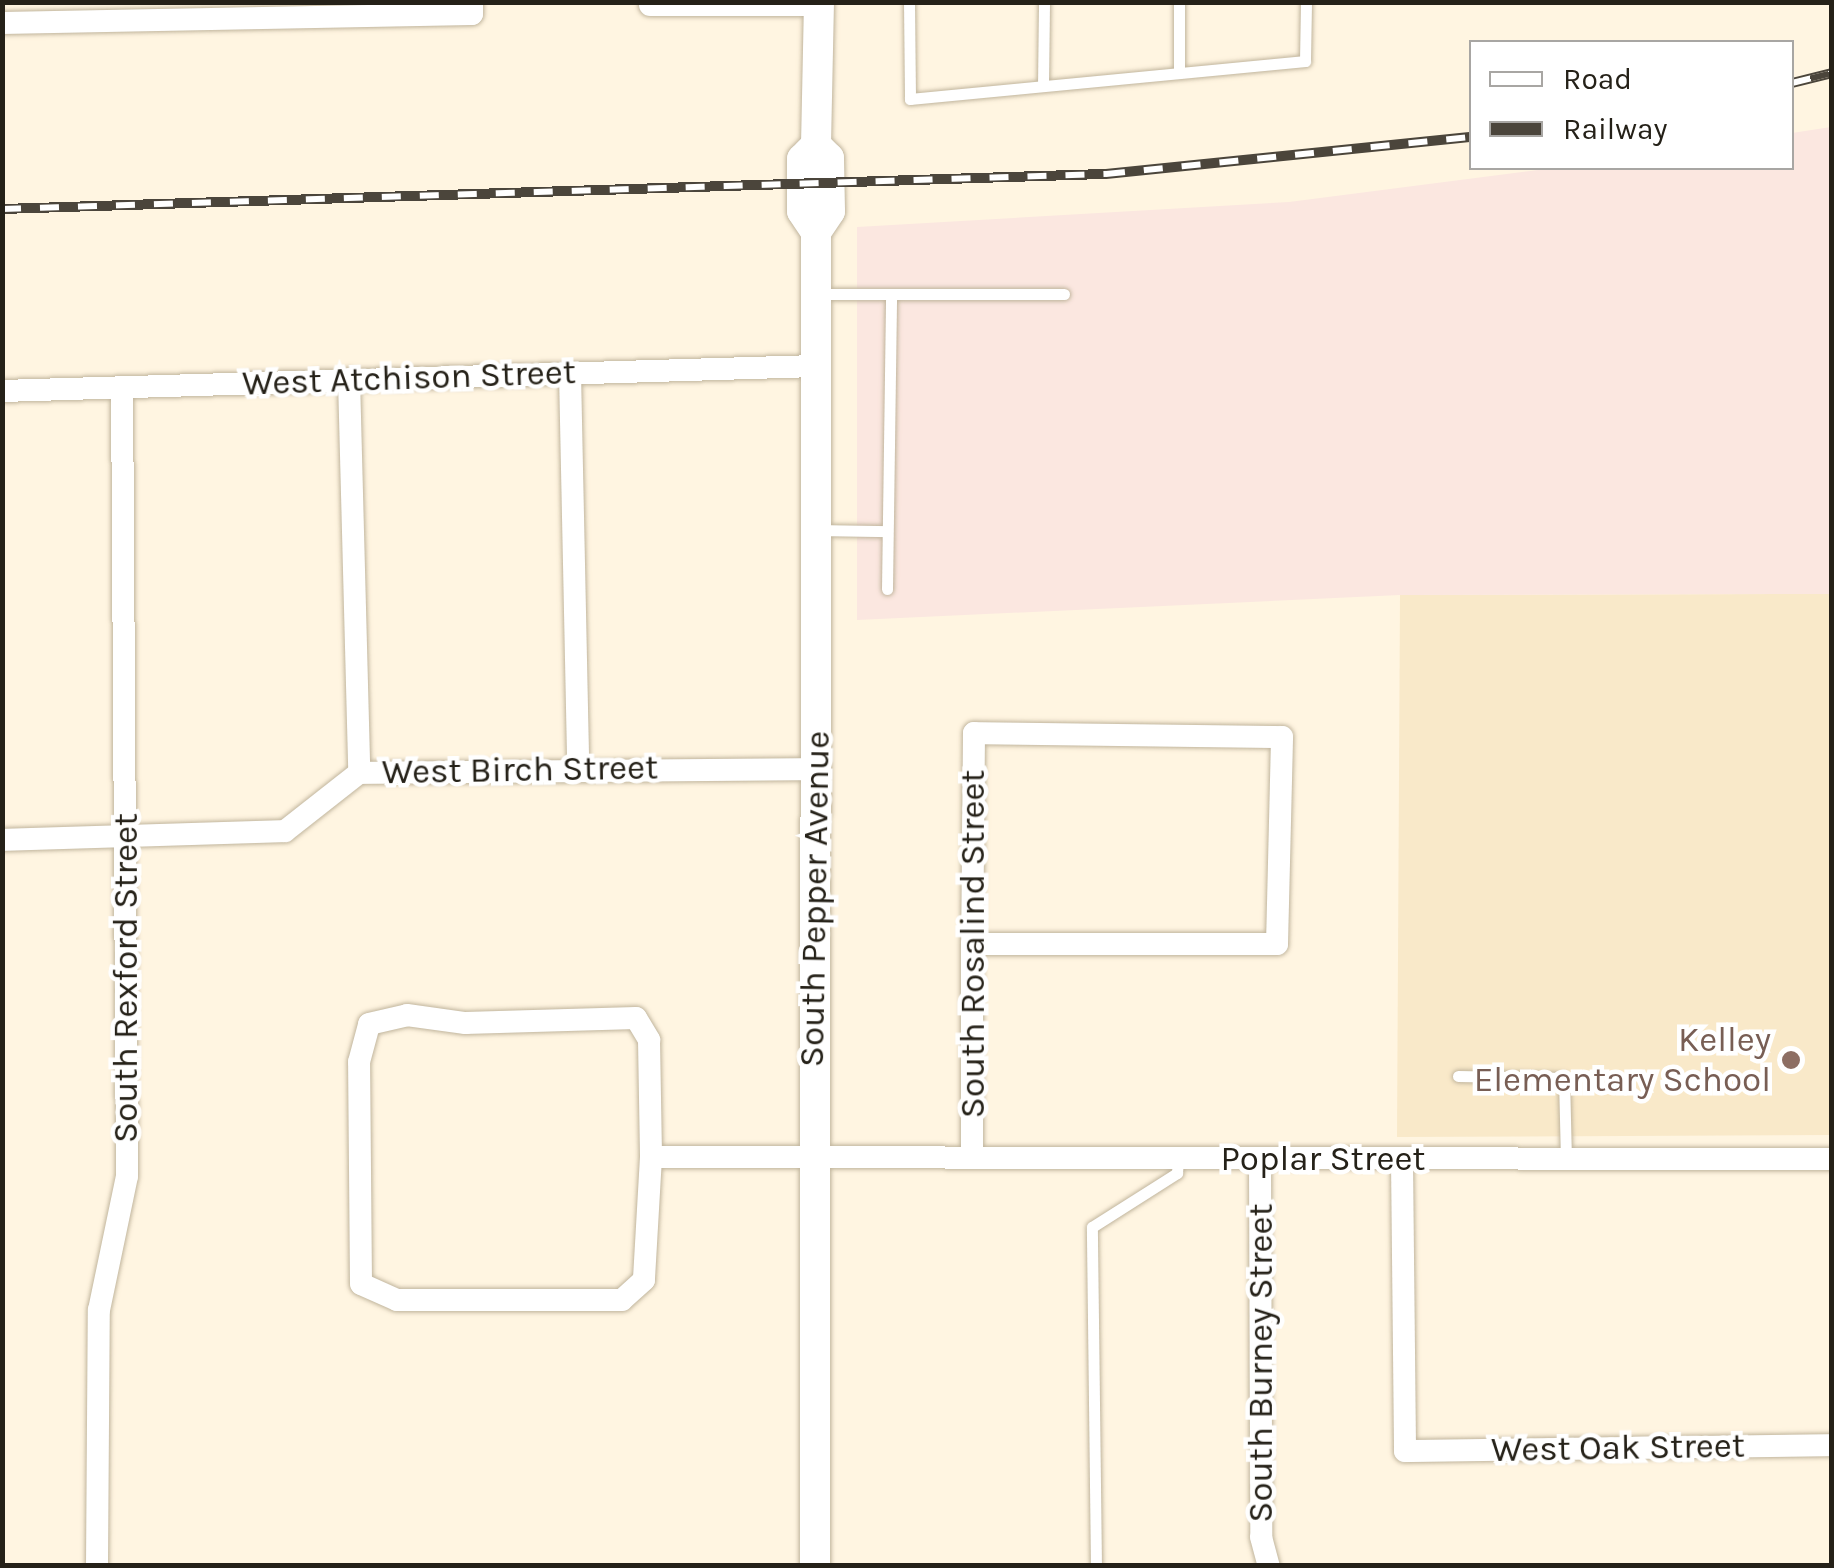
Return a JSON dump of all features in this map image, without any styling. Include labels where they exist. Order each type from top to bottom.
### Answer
[{"type":"main road","name":"South Pepper Avenue","points":[[815,1566],[816,232],[830,211],[830,158],[816,144],[819,4]]},
{"type":"street","points":[[650,5],[819,4]]},
{"type":"street","points":[[2,24],[245,9],[472,8]]},
{"type":"street","name":"West Atchison Street","points":[[2,391],[816,366]]},
{"type":"street","points":[[570,373],[578,766]]},
{"type":"street","points":[[349,378],[359,772]]},
{"type":"street","name":"South Rexford Street","points":[[97,1566],[99,1310],[127,1176],[122,387]]},
{"type":"street","name":"South Rosalind Street","points":[[972,944],[1276,944],[1282,737],[974,732],[972,944],[972,1155]]},
{"type":"street","name":"West Birch Street","points":[[2,840],[125,841],[285,831],[359,772],[578,766],[817,769]]},
{"type":"street","points":[[407,1015],[465,1024],[636,1018],[649,1040],[650,1157],[644,1280],[622,1300],[398,1300],[361,1284],[358,1062],[369,1024],[407,1015]]},
{"type":"street","name":"Poplar Street","points":[[650,1157],[814,1151],[1260,1160],[1832,1159]]},
{"type":"street","name":"South Burney Street","points":[[1260,1160],[1261,1537],[1270,1566]]},
{"type":"street","name":"West Oak Street","points":[[1402,1160],[1405,1451],[1832,1445]]},
{"type":"lane","points":[[909,2],[910,99],[1306,61],[1306,2]]},
{"type":"lane","points":[[1043,86],[1044,2]]},
{"type":"lane","points":[[1179,2],[1179,73]]},
{"type":"lane","points":[[816,294],[1064,294]]},
{"type":"lane","points":[[886,589],[891,294]]},
{"type":"lane","points":[[816,530],[887,530]]},
{"type":"lane","points":[[1458,1076],[1564,1078],[1566,1160]]},
{"type":"lane","points":[[1096,1566],[1092,1227],[1176,1173],[1178,1158]]},
{"type":"shaded area","points":[[1831,127],[1831,594],[1400,595],[857,620],[857,227],[1289,202],[1538,170],[1794,170],[1794,133]]},
{"type":"shaded area","points":[[1831,594],[1831,1135],[1397,1137],[1400,595]]},
{"type":"railway","points":[[1794,82],[1832,73]]},
{"type":"railway","points":[[2,209],[1106,174],[1469,137]]},
{"type":"place","name":"Kelley Elementary School","points":[[1791,1060]]}]
